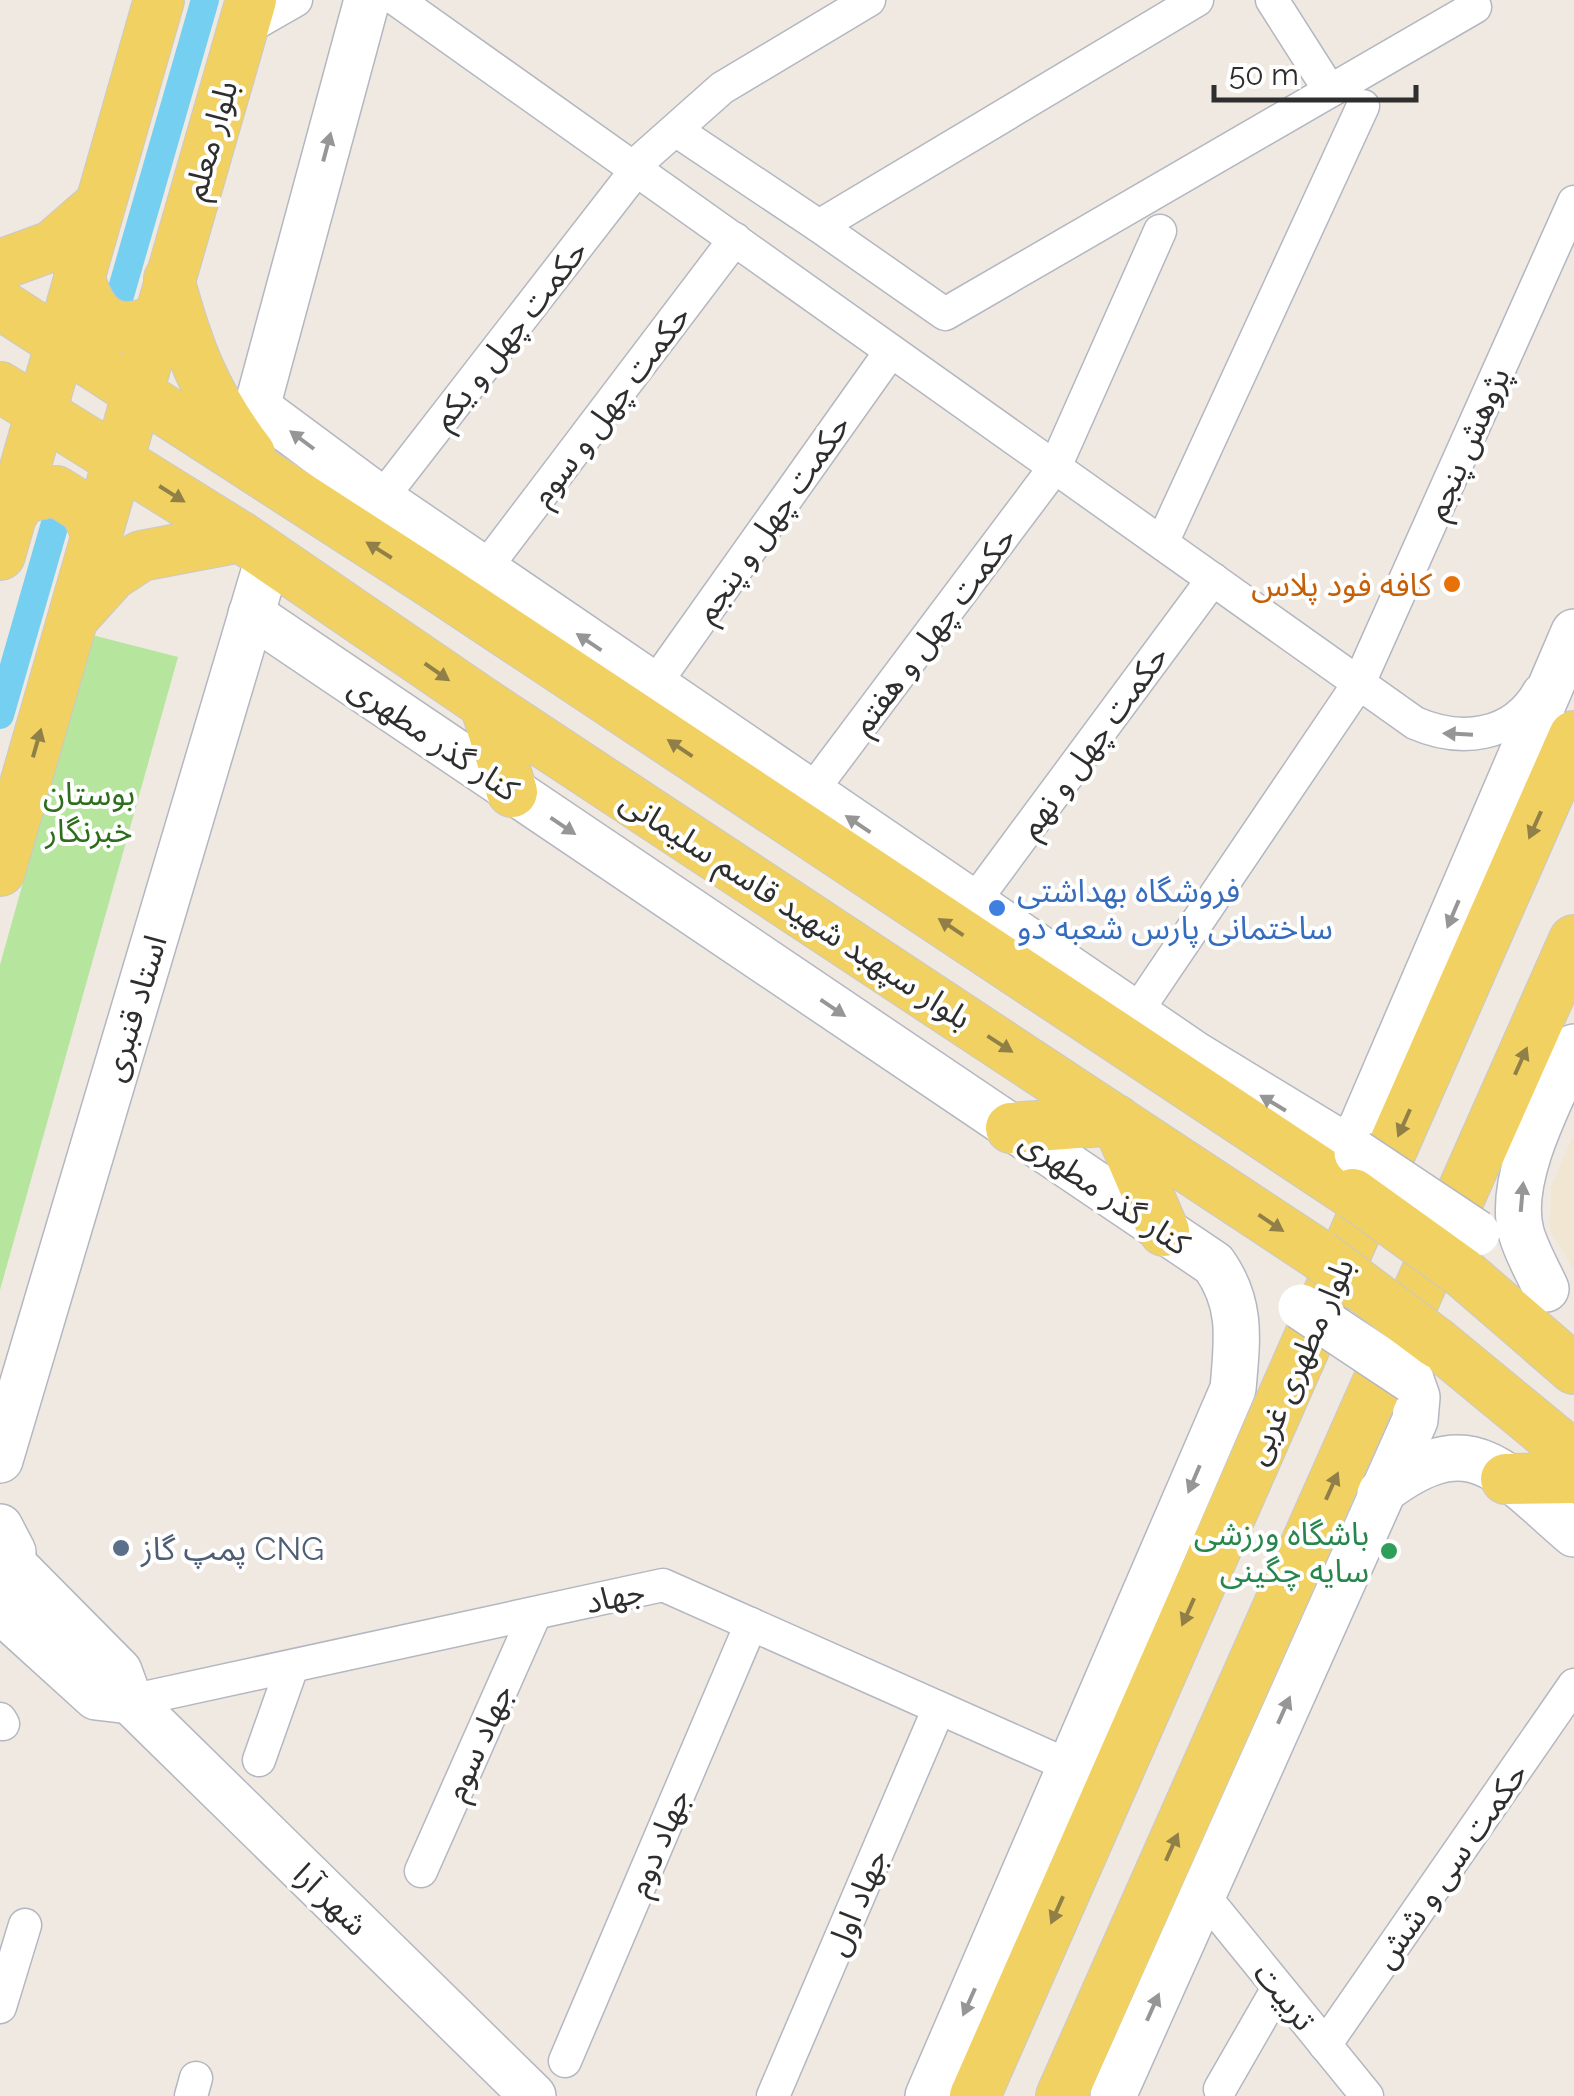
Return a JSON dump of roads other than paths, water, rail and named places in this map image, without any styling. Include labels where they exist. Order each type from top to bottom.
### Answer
[{"type":"main road","points":[[4,514],[20,400],[60,343],[159,0]]},
{"type":"main road","name":"بلوار معلم","points":[[72,620],[246,16]]},
{"type":"main road","points":[[9,254],[52,246],[99,205]]},
{"type":"main road","points":[[79,276],[90,309],[111,323],[135,326],[163,299],[216,410],[272,482]]},
{"type":"main road","points":[[0,304],[272,482],[455,566],[1114,1018],[1351,1164],[1470,1253],[1574,1369]]},
{"type":"main road","name":"بلوار سپهبد شهید قاسم سلیمانی","points":[[20,400],[255,546],[485,704],[1318,1254],[1424,1362],[1574,1456]]},
{"type":"main road","points":[[4,514],[23,498],[56,492],[85,509],[97,534]]},
{"type":"main road","points":[[0,870],[72,620],[112,575],[140,556],[255,546]]},
{"type":"main road","points":[[485,704],[512,792]]},
{"type":"main road","name":"بلوار مطهری غربی","points":[[975,2096],[1574,736]]},
{"type":"main road","points":[[1061,2096],[1574,940]]},
{"type":"main road","points":[[1114,1018],[1196,1055]]},
{"type":"main road","points":[[1011,1128],[1116,1120],[1164,1231]]},
{"type":"main road","points":[[1506,1478],[1574,1478]]},
{"type":"street","points":[[246,16],[296,0]]},
{"type":"street","points":[[367,0],[257,407],[380,499],[455,566],[654,686],[973,903],[1114,1018]]},
{"type":"street","points":[[397,0],[1359,683],[1435,732],[1477,734],[1516,718],[1532,704],[1574,631]]},
{"type":"street","name":"حکمت چهل و یکم","points":[[380,499],[635,168],[722,88],[869,0]]},
{"type":"street","points":[[819,226],[1197,0]]},
{"type":"street","points":[[1272,0],[1330,90]]},
{"type":"street","points":[[677,130],[946,314],[1475,7],[1470,0]]},
{"type":"street","points":[[1162,543],[1363,106]]},
{"type":"street","name":"پژوهش پنجم","points":[[1114,1018],[1359,683],[1574,202]]},
{"type":"street","name":"حکمت چهل و هفتم","points":[[811,792],[1055,467],[1160,231]]},
{"type":"street","name":"حکمت چهل و سوم","points":[[455,566],[736,240]]},
{"type":"street","name":"حکمت چهل و پنجم","points":[[654,686],[891,350]]},
{"type":"street","name":"استاد قنبری","points":[[0,1460],[252,614],[255,546]]},
{"type":"street","name":"حکمت چهل و نهم","points":[[973,903],[1212,579]]},
{"type":"street","name":"کنار گذر مطهری","points":[[252,614],[1214,1264],[1230,1287],[1238,1320],[1232,1389],[928,2096]]},
{"type":"street","points":[[1196,1055],[1351,1164],[1362,1128],[1574,631]]},
{"type":"street","points":[[1560,1301],[1520,1230],[1520,1189],[1532,1142],[1574,1047]]},
{"type":"street","points":[[1470,1253],[1560,1301]]},
{"type":"street","points":[[1113,2096],[1378,1494],[1415,1420],[1424,1362],[1301,1308],[1266,1314],[1232,1389]]},
{"type":"street","points":[[1378,1494],[1412,1468],[1452,1456],[1480,1458],[1574,1534]]},
{"type":"street","name":"شهر آرا","points":[[4,1559],[118,1670],[130,1702],[524,2092]]},
{"type":"street","name":"جهاد","points":[[130,1702],[664,1585],[1072,1767]]},
{"type":"street","name":"شهر آرا","points":[[0,1610],[96,1697],[130,1702]]},
{"type":"street","name":"جهاد سوم","points":[[422,1871],[535,1614]]},
{"type":"street","name":"جهاد دوم","points":[[565,2060],[750,1624]]},
{"type":"street","points":[[259,1760],[292,1667]]},
{"type":"street","name":"حکمت سی و شش","points":[[1325,2045],[1574,1684]]},
{"type":"street","name":"جهاد اول","points":[[773,2096],[939,1708]]},
{"type":"street","name":"تربیت","points":[[1204,1896],[1367,2096]]},
{"type":"street","points":[[0,2007],[25,1924]]},
{"type":"street","points":[[1220,2088],[1278,1988]]},
{"type":"waterway","points":[[119,299],[205,0]]},
{"type":"waterway","points":[[0,715],[58,513]]},
{"type":"place","name":"کافه فود پلاس","points":[[1452,584]]},
{"type":"place","name":"فروشگاه بهداشتی ساختمانی پارس شعبه دو","points":[[997,908]]},
{"type":"place","name":"پمپ گاز CNG","points":[[121,1548]]},
{"type":"place","name":"باشگاه ورزشى سايه چگينى","points":[[1389,1551]]},
{"type":"park label","name":"بوستان خبرنگار","points":[[89,812]]}]
